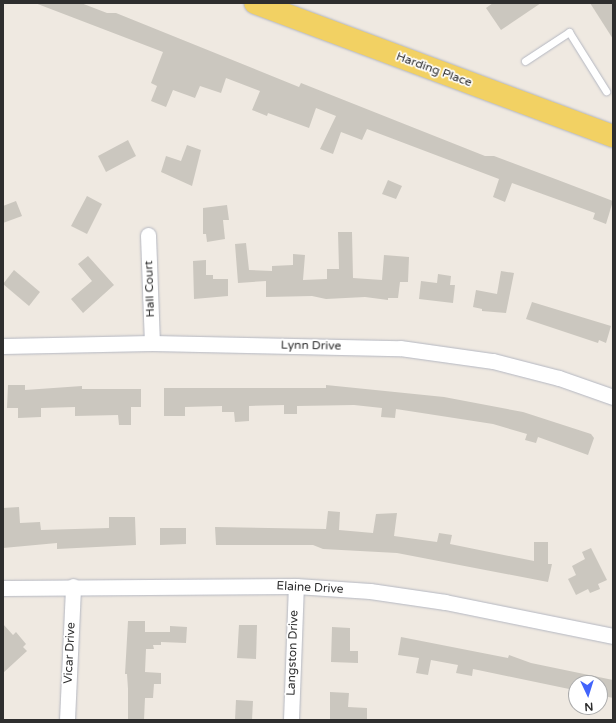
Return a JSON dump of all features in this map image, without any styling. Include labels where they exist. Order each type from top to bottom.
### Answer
[{"type":"main road","name":"Harding Place","points":[[255,3],[613,136]]},
{"type":"street","name":"Hall Court","points":[[148,235],[152,343]]},
{"type":"street","name":"Lynn Drive","points":[[3,346],[152,343],[400,348],[445,352],[536,371],[613,397]]},
{"type":"street","name":"Elaine Drive","points":[[3,588],[73,586],[296,586],[370,591],[445,602],[613,636]]},
{"type":"street","name":"Vicar Drive","points":[[67,720],[73,586]]},
{"type":"street","name":"Langston Drive","points":[[291,720],[296,586]]},
{"type":"lane","points":[[525,61],[569,32],[606,91]]},
{"type":"building","points":[[35,3],[81,3],[107,13],[116,13],[299,87],[301,83],[485,156],[494,156],[613,201],[606,224],[593,219],[595,213],[512,183],[505,202],[493,197],[499,179],[367,129],[362,140],[341,132],[333,154],[320,149],[336,116],[316,108],[309,128],[268,113],[267,116],[252,110],[260,91],[226,78],[221,93],[200,86],[195,98],[173,90],[166,107],[151,101],[157,86],[151,83],[163,52]]},
{"type":"building","points":[[493,3],[541,3],[501,30],[486,8]]},
{"type":"building","points":[[590,3],[613,3],[613,39]]},
{"type":"building","points":[[128,140],[136,156],[106,172],[98,156]]},
{"type":"building","points":[[187,145],[201,150],[192,186],[161,172],[166,156],[181,161]]},
{"type":"building","points":[[388,180],[402,186],[396,199],[382,194]]},
{"type":"building","points":[[87,196],[102,204],[87,234],[71,226]]},
{"type":"building","points":[[16,201],[22,216],[3,223],[3,206]]},
{"type":"building","points":[[227,205],[229,220],[223,220],[225,239],[207,242],[206,234],[203,234],[203,208]]},
{"type":"building","points":[[338,232],[352,232],[353,278],[382,280],[384,255],[409,257],[408,282],[400,282],[398,298],[388,298],[388,300],[365,297],[326,299],[312,296],[266,297],[266,281],[238,283],[235,244],[246,243],[249,270],[272,271],[272,266],[293,265],[293,254],[305,255],[303,280],[327,279],[327,269],[339,269]]},
{"type":"building","points":[[88,256],[114,285],[83,313],[71,299],[92,281],[78,264]]},
{"type":"building","points":[[206,260],[206,275],[213,275],[213,279],[228,279],[228,296],[194,299],[193,261]]},
{"type":"building","points":[[14,270],[40,292],[29,306],[3,284]]},
{"type":"building","points":[[501,271],[514,273],[506,313],[482,311],[482,309],[473,307],[476,290],[497,294]]},
{"type":"building","points":[[438,274],[451,276],[450,285],[455,285],[453,303],[419,299],[421,281],[437,283]]},
{"type":"building","points":[[532,302],[611,326],[606,343],[599,340],[598,343],[526,319]]},
{"type":"building","points":[[8,385],[25,385],[25,390],[82,386],[82,389],[141,389],[141,407],[131,407],[131,425],[119,425],[118,415],[75,416],[75,407],[41,408],[41,417],[18,418],[18,408],[7,408]]},
{"type":"building","points":[[326,385],[444,397],[523,412],[591,434],[594,438],[588,455],[538,437],[536,443],[525,440],[527,434],[493,424],[396,409],[395,418],[381,417],[382,408],[354,405],[297,406],[297,414],[284,414],[284,405],[249,406],[249,421],[235,422],[234,412],[222,412],[222,406],[185,407],[185,416],[164,416],[164,388],[326,388]]},
{"type":"building","points":[[19,507],[20,523],[40,522],[41,530],[109,528],[109,517],[135,517],[136,545],[57,549],[57,543],[3,548],[3,508]]},
{"type":"building","points":[[328,511],[340,512],[339,530],[373,533],[376,514],[397,513],[394,536],[437,542],[439,533],[452,535],[450,544],[534,561],[534,542],[548,542],[548,564],[552,564],[548,582],[397,553],[323,549],[313,545],[216,545],[215,527],[326,529]]},
{"type":"building","points":[[160,528],[186,528],[186,544],[160,545]]},
{"type":"building","points":[[591,548],[607,580],[598,584],[600,589],[590,593],[588,589],[576,595],[568,579],[576,575],[572,566],[585,559],[582,552]]},
{"type":"building","points":[[128,621],[145,621],[145,632],[170,632],[170,626],[187,627],[186,643],[161,642],[161,645],[153,645],[154,649],[146,649],[145,672],[161,673],[161,684],[154,684],[153,698],[145,698],[144,720],[128,720],[128,689],[127,674],[125,674]]},
{"type":"building","points":[[3,624],[13,635],[16,632],[26,644],[23,647],[27,651],[3,673]]},
{"type":"building","points":[[239,625],[257,625],[256,659],[237,658]]},
{"type":"building","points":[[332,627],[350,628],[350,651],[358,651],[358,663],[331,662]]},
{"type":"building","points":[[401,637],[508,658],[509,655],[531,663],[589,675],[568,675],[568,689],[473,669],[472,676],[456,673],[458,665],[431,660],[428,675],[416,673],[419,658],[398,655]]},
{"type":"building","points":[[608,679],[613,680],[613,698],[608,697]]},
{"type":"building","points":[[330,692],[349,693],[348,707],[367,708],[367,720],[330,720]]},
{"type":"building","points":[[236,700],[253,701],[252,720],[235,720]]}]
